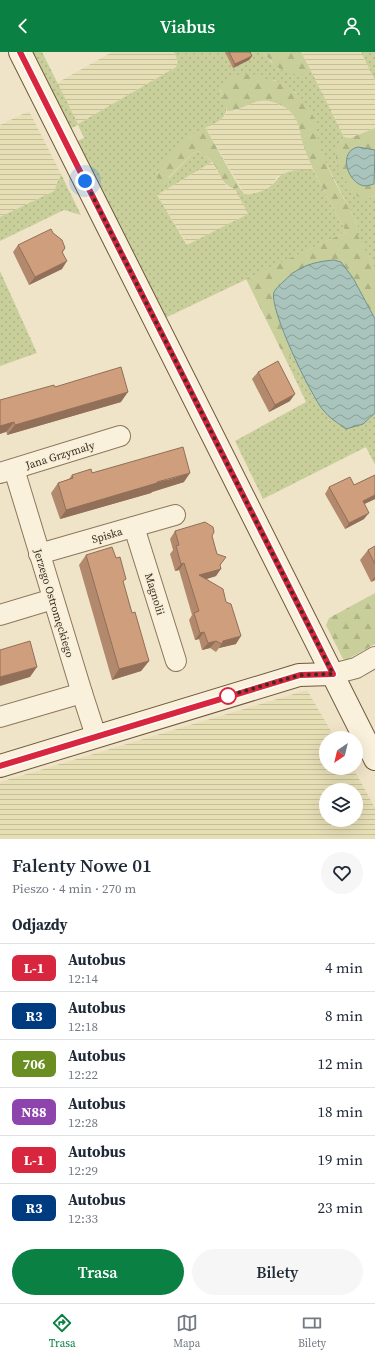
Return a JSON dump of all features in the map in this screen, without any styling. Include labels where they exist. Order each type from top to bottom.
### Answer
[{"type":"street","points":[[20,52],[375,759]]},
{"type":"street","name":"Jana Grzymały","points":[[7,471],[120,436]]},
{"type":"street","name":"Jerzego Ostromęckiego","points":[[7,471],[39,554],[96,736]]},
{"type":"street","name":"Spiska","points":[[39,554],[175,515]]},
{"type":"street","name":"Magnolii","points":[[134,527],[176,661]]},
{"type":"street","points":[[0,615],[53,599]]},
{"type":"street","points":[[0,766],[300,675],[333,674],[356,668],[375,657]]},
{"type":"street","points":[[0,717],[82,694]]},
{"type":"shaded area","points":[[112,52],[174,52],[178,62],[176,67],[78,124],[57,83]]},
{"type":"shaded area","points":[[301,52],[361,52],[375,81],[375,128],[349,138],[344,137]]},
{"type":"shaded area","points":[[265,101],[278,104],[288,109],[295,117],[300,127],[302,140],[313,170],[301,170],[278,176],[272,185],[263,191],[245,195],[205,127],[224,117],[227,111],[236,111],[253,102]]},
{"type":"shaded area","points":[[29,111],[61,174],[54,191],[0,217],[0,125]]},
{"type":"shaded area","points":[[212,162],[224,183],[229,188],[235,189],[248,214],[188,245],[157,195]]},
{"type":"shaded area","points":[[307,690],[331,731],[319,731],[319,775],[357,775],[361,783],[319,783],[319,827],[363,827],[363,786],[375,808],[375,839],[0,839],[0,782]]},
{"type":"green space","points":[[30,52],[42,52],[78,124],[176,67],[178,62],[174,52],[263,52],[271,62],[302,74],[309,67],[344,137],[339,144],[337,151],[340,167],[347,182],[356,195],[369,198],[375,195],[375,269],[353,228],[358,226],[324,159],[318,143],[312,115],[296,93],[274,80],[220,90],[226,106],[225,115],[218,121],[197,132],[179,146],[169,156],[157,174],[169,178],[193,153],[198,151],[212,162],[157,195],[187,245],[248,214],[235,189],[239,187],[245,195],[259,192],[269,187],[283,174],[295,170],[313,170],[346,232],[163,319],[75,142],[84,138],[78,125],[69,129]]},
{"type":"green space","points":[[263,52],[301,52],[309,67],[302,75],[290,73],[284,71],[276,65]]},
{"type":"green space","points":[[361,52],[375,52],[375,81]]},
{"type":"green space","points":[[250,74],[268,78],[287,87],[296,93],[309,107],[313,116],[320,148],[324,158],[358,226],[354,228],[375,269],[375,319],[353,278],[273,300],[283,332],[293,353],[286,360],[246,279],[346,232],[313,169],[302,141],[298,123],[293,114],[279,104],[267,101],[256,102],[237,110],[227,111],[221,92],[222,83],[230,78]]},
{"type":"green space","points":[[205,127],[239,187],[235,189],[227,185],[211,161],[198,151],[193,153],[163,183],[157,181],[158,173],[162,165],[174,149],[190,136]]},
{"type":"green space","points":[[375,128],[375,195],[364,200],[353,192],[347,183],[336,158],[339,144],[344,137],[350,138]]},
{"type":"green space","points":[[61,174],[81,215],[64,210],[0,241],[0,217],[54,191]]},
{"type":"green space","points":[[0,271],[37,353],[0,366]]},
{"type":"green space","points":[[293,353],[313,396],[322,409],[363,424],[375,413],[375,465],[366,447],[263,499],[235,441],[306,402],[286,360]]},
{"type":"green space","points":[[375,593],[375,644],[348,659],[343,659],[326,625],[329,618]]},
{"type":"water","points":[[358,147],[375,150],[374,184],[366,186],[361,185],[356,182],[348,171],[348,154]]},
{"type":"water","points":[[334,260],[341,262],[353,278],[375,319],[375,413],[363,424],[346,429],[325,413],[309,388],[277,315],[274,301],[274,292],[293,273],[309,265]]},
{"type":"building","points":[[229,52],[250,52],[252,56],[235,64]]},
{"type":"building","points":[[51,229],[53,233],[62,240],[65,248],[62,252],[67,261],[35,277],[18,245]]},
{"type":"building","points":[[278,361],[295,394],[275,405],[258,372]]},
{"type":"building","points":[[121,367],[128,392],[15,425],[14,422],[0,426],[0,400],[54,385],[55,387]]},
{"type":"building","points":[[183,447],[190,473],[66,510],[58,483],[73,478],[72,475],[91,469],[92,473]]},
{"type":"building","points":[[375,475],[375,495],[363,501],[369,513],[349,523],[329,487],[350,477],[354,485]]},
{"type":"building","points":[[205,522],[213,527],[214,532],[212,536],[217,554],[226,557],[220,565],[221,569],[199,575],[223,589],[226,602],[231,604],[241,636],[223,641],[222,644],[216,641],[208,643],[204,632],[200,633],[194,613],[199,611],[184,563],[181,564],[176,546],[179,545],[175,531]]},
{"type":"building","points":[[375,546],[375,564],[368,550]]},
{"type":"building","points":[[112,547],[116,558],[120,557],[126,579],[123,581],[132,613],[135,612],[149,661],[119,669],[86,555]]},
{"type":"building","points":[[30,641],[37,667],[0,677],[0,650]]},
{"type":"bus line","name":"L-1","points":[[0,766],[283,679],[300,675],[333,674],[20,52]]},
{"type":"route","points":[[85,181],[333,674],[300,675],[228,696]]}]
